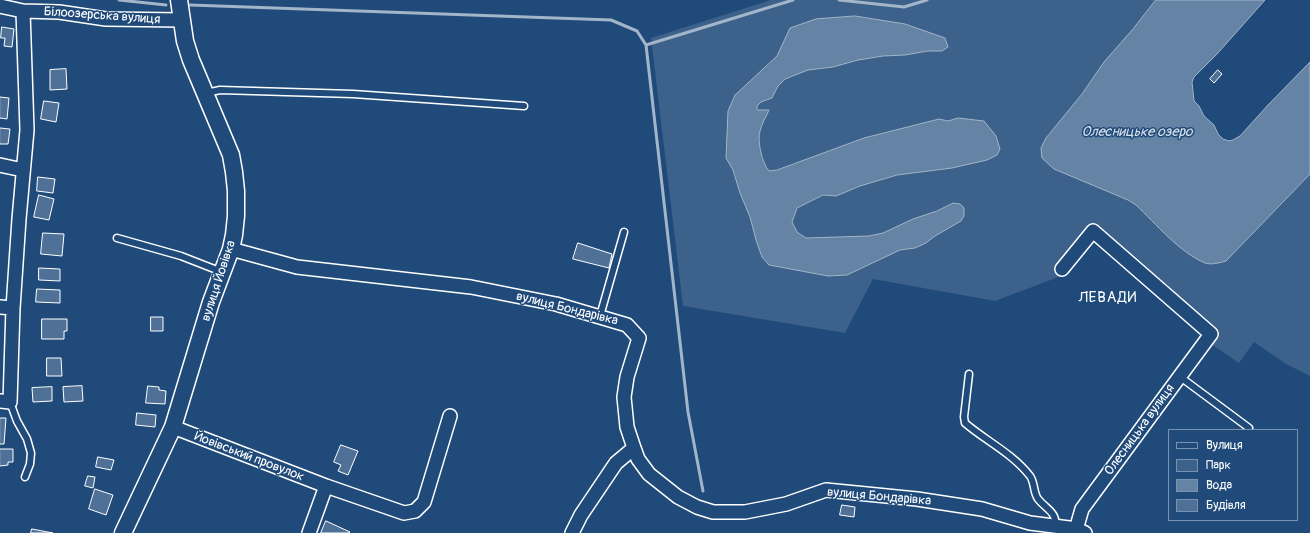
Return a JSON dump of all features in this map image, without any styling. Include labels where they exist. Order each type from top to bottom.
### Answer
[{"type":"street","name":"вулиця Йовівка","points":[[123,533],[173,427],[211,302],[231,249],[234,235],[236,216],[234,172],[230,155],[204,93],[185,41],[181,20],[180,0]]},
{"type":"street","name":"Білоозерська вулиця","points":[[0,6],[23,11],[59,12],[106,19],[181,20]]},
{"type":"street","points":[[5,401],[27,130],[23,11]]},
{"type":"street","points":[[0,165],[23,170]]},
{"type":"street","name":"Олесницька вулиця","points":[[1062,269],[1093,231],[1211,334],[1082,509],[1079,532]]},
{"type":"street","name":"вулиця Бондарівка","points":[[231,249],[297,267],[471,287],[556,304],[627,325],[639,338],[627,377],[624,397],[627,427],[638,459],[649,474],[678,497],[697,507],[713,512],[744,512],[786,504],[826,490],[917,499],[982,509],[1030,523],[1079,532]]},
{"type":"street","points":[[0,307],[13,308]]},
{"type":"street","name":"Йовівський провулок","points":[[173,427],[326,486],[404,513],[415,511],[424,502],[450,416]]},
{"type":"street","points":[[572,533],[581,515],[616,463],[634,448]]},
{"type":"street","points":[[309,533],[326,486]]},
{"type":"lane","points":[[204,93],[220,90],[353,94],[524,106]]},
{"type":"lane","points":[[600,316],[624,232]]},
{"type":"lane","points":[[117,238],[181,256],[222,272]]},
{"type":"lane","points":[[968,374],[964,417],[965,423],[1008,454],[1026,472],[1031,478],[1038,499],[1054,515],[1056,519],[1056,527]]},
{"type":"lane","points":[[1179,376],[1250,428],[1249,429]]},
{"type":"lane","points":[[5,401],[27,439],[31,453],[30,464],[25,477]]},
{"type":"green space","points":[[771,0],[1156,0],[1104,62],[1082,94],[1054,169],[1128,200],[1136,205],[1168,237],[1186,252],[1212,264],[1226,261],[1310,174],[1310,376],[1286,364],[1254,342],[1239,363],[1211,344],[1093,241],[1069,273],[995,301],[873,279],[845,333],[683,306],[651,38]],"holes":[[[855,16],[905,24],[945,38],[942,51],[928,51],[858,60],[833,67],[808,70],[785,79],[778,86],[772,98],[761,102],[757,106],[757,110],[768,110],[759,135],[762,157],[769,171],[777,170],[864,138],[939,119],[948,121],[958,118],[997,155],[987,160],[952,168],[897,175],[860,186],[836,196],[823,195],[797,208],[792,222],[797,232],[806,238],[869,236],[883,234],[913,219],[937,211],[953,203],[961,221],[926,243],[915,248],[900,250],[847,275],[828,276],[769,265],[756,240],[750,217],[740,193],[733,170],[726,158],[735,95],[777,56],[790,28]]]},
{"type":"water","name":"Олесницьке озеро","points":[[1156,0],[1265,0],[1217,54],[1194,77],[1192,82],[1194,101],[1199,106],[1204,116],[1214,125],[1218,134],[1223,139],[1229,141],[1240,136],[1310,62],[1310,174],[1226,261],[1207,264],[1195,258],[1168,237],[1136,205],[1128,200],[1054,169],[1042,158],[1041,148],[1046,138],[1082,94],[1104,62]]},
{"type":"water","points":[[855,16],[905,24],[945,38],[948,47],[942,51],[928,51],[858,60],[833,67],[808,70],[785,79],[778,86],[772,98],[761,102],[757,106],[757,110],[769,110],[761,128],[759,140],[762,157],[769,171],[777,170],[864,138],[939,119],[948,121],[958,118],[984,121],[996,136],[1000,149],[997,155],[987,160],[952,168],[897,175],[860,186],[836,196],[823,195],[797,208],[792,222],[797,232],[806,238],[869,236],[883,233],[953,203],[960,204],[964,208],[964,216],[961,221],[926,243],[915,248],[900,250],[847,275],[828,276],[769,265],[762,257],[750,217],[740,193],[733,170],[726,158],[728,111],[735,95],[777,56],[790,28],[816,19]]},
{"type":"building","points":[[2,27],[14,29],[12,47],[4,46],[5,38],[1,38]]},
{"type":"building","points":[[66,69],[67,89],[50,90],[50,70]]},
{"type":"building","points":[[1218,70],[1222,74],[1214,83],[1210,79]]},
{"type":"building","points":[[0,97],[9,98],[7,119],[0,118]]},
{"type":"building","points":[[44,101],[59,103],[56,122],[41,119]]},
{"type":"building","points":[[0,128],[10,129],[8,144],[0,144]]},
{"type":"building","points":[[38,177],[55,179],[53,193],[37,191]]},
{"type":"building","points":[[39,195],[54,199],[49,220],[34,217]]},
{"type":"building","points":[[43,233],[64,234],[62,256],[41,254]]},
{"type":"building","points":[[578,243],[612,254],[609,268],[573,259]]},
{"type":"building","points":[[39,268],[60,269],[60,281],[39,280]]},
{"type":"building","points":[[37,289],[60,290],[60,303],[36,302]]},
{"type":"building","points":[[151,317],[163,317],[163,331],[151,331]]},
{"type":"building","points":[[42,319],[67,319],[67,331],[64,331],[64,339],[42,339]]},
{"type":"building","points":[[47,358],[61,358],[62,376],[47,376]]},
{"type":"building","points":[[82,386],[83,401],[64,402],[63,387]]},
{"type":"building","points":[[148,386],[159,387],[159,390],[166,391],[165,404],[146,403]]},
{"type":"building","points":[[52,387],[52,401],[33,402],[32,388]]},
{"type":"building","points":[[137,413],[156,415],[155,427],[136,425]]},
{"type":"building","points":[[0,418],[6,418],[4,444],[0,444]]},
{"type":"building","points":[[341,445],[358,451],[348,475],[338,471],[341,465],[334,462]]},
{"type":"building","points":[[0,449],[13,449],[13,462],[8,462],[8,465],[0,466]]},
{"type":"building","points":[[98,457],[114,460],[111,470],[96,467]]},
{"type":"building","points":[[88,476],[95,477],[93,488],[85,486]]},
{"type":"building","points":[[95,489],[113,495],[106,515],[89,509]]},
{"type":"building","points":[[842,505],[855,507],[854,517],[840,515]]},
{"type":"building","points":[[326,521],[350,532],[321,533]]},
{"type":"building","points":[[32,529],[53,533],[31,533]]},
{"type":"waterway","points":[[119,0],[166,5]]},
{"type":"waterway","points":[[646,45],[793,0]]},
{"type":"waterway","points":[[839,0],[904,7],[927,0]]},
{"type":"waterway","points":[[190,5],[611,20],[637,31],[646,45],[688,412],[703,491]]},
{"type":"district","name":"ЛЕВАДИ","points":[[1108,298]]}]
